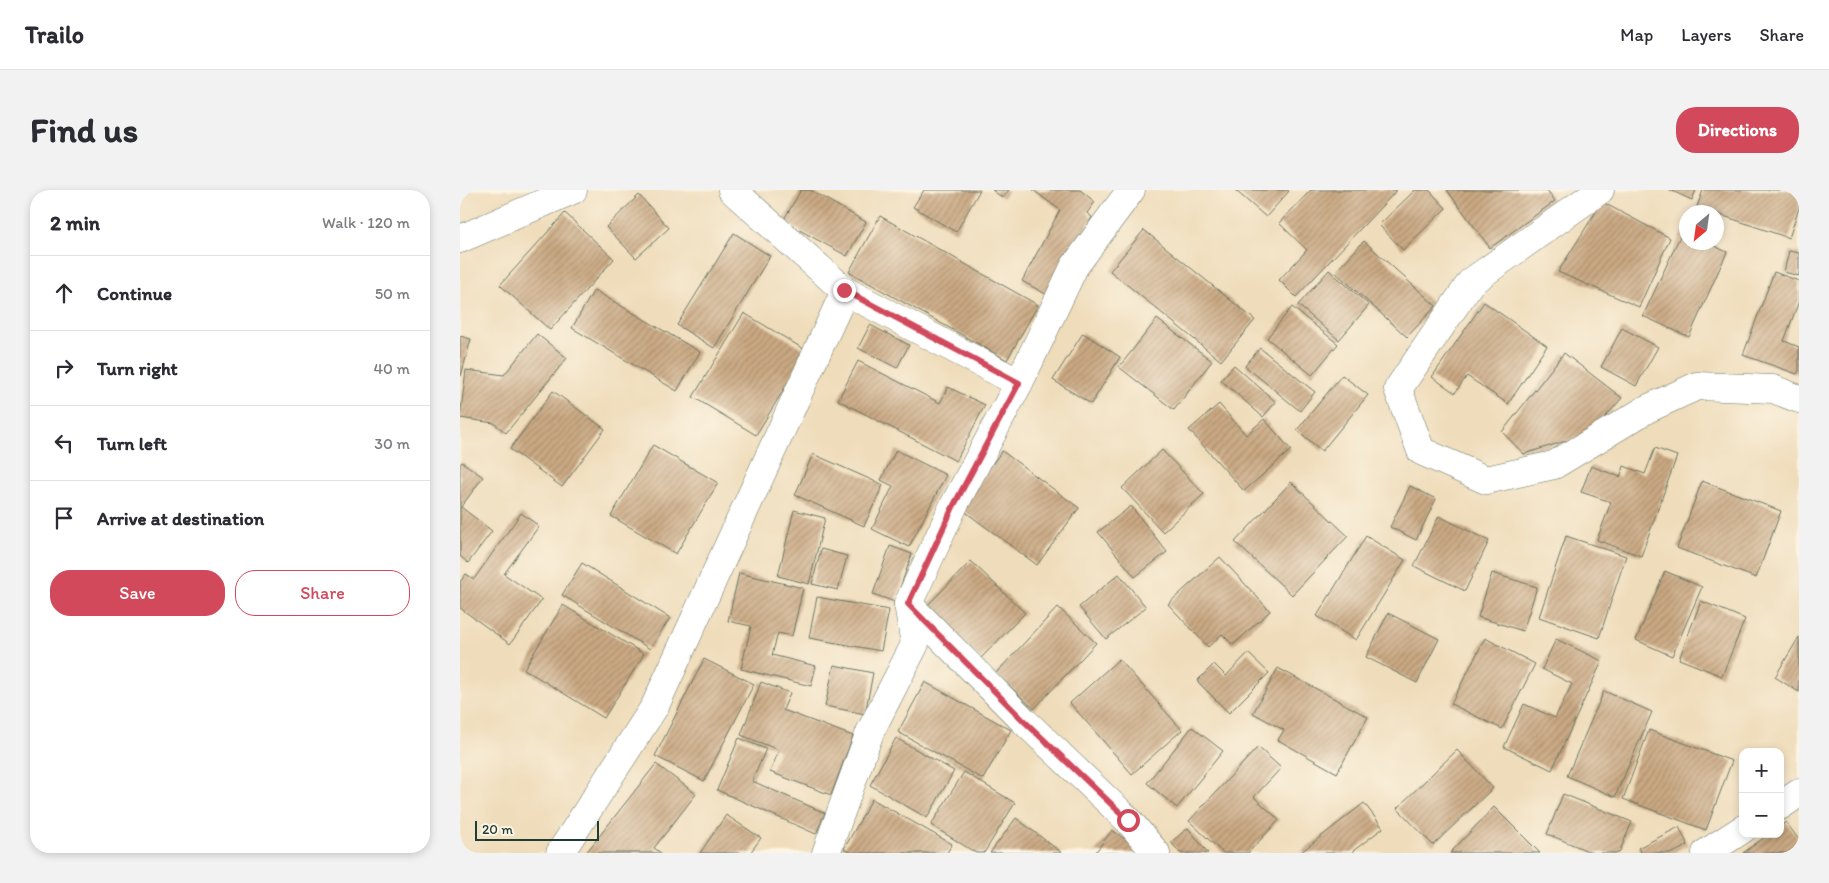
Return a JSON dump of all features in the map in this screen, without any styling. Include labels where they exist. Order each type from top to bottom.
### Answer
[{"type":"street","points":[[460,239],[573,190]]},
{"type":"street","points":[[732,190],[844,290],[1019,383]]},
{"type":"street","points":[[826,853],[870,732],[915,644],[908,604],[953,507],[1019,383],[1074,267],[1132,190]]},
{"type":"street","points":[[1600,190],[1471,282],[1398,389],[1421,451],[1486,480],[1554,465],[1648,409],[1697,386],[1773,389],[1799,399]]},
{"type":"street","points":[[560,853],[655,706],[844,290]]},
{"type":"street","points":[[908,604],[1023,720],[1128,820],[1156,853]]},
{"type":"street","points":[[1784,803],[1799,793]]},
{"type":"street","points":[[1706,853],[1739,832]]},
{"type":"building","points":[[801,190],[810,190],[866,222],[847,256],[783,221]]},
{"type":"building","points":[[924,190],[980,190],[956,232],[913,207]]},
{"type":"building","points":[[992,190],[1009,190],[1003,198]]},
{"type":"building","points":[[1033,190],[1080,190],[1095,202],[1087,213],[1092,217],[1051,297],[1022,281],[1060,210]]},
{"type":"building","points":[[1235,190],[1287,190],[1289,191],[1266,217]]},
{"type":"building","points":[[1311,190],[1397,190],[1296,297],[1279,280],[1307,250],[1279,223]]},
{"type":"building","points":[[1415,190],[1429,190],[1446,208],[1403,250],[1379,225]]},
{"type":"building","points":[[1447,190],[1547,190],[1555,201],[1490,248]]},
{"type":"building","points":[[1670,190],[1696,190],[1692,200]]},
{"type":"building","points":[[1703,190],[1792,190],[1799,193],[1799,208],[1789,238],[1724,216],[1724,205],[1698,205]]},
{"type":"building","points":[[639,195],[669,228],[636,258],[606,227]]},
{"type":"building","points":[[1602,202],[1670,238],[1639,307],[1558,272]]},
{"type":"building","points":[[565,213],[614,259],[550,330],[500,285]]},
{"type":"building","points":[[880,216],[1038,305],[1007,360],[849,272]]},
{"type":"building","points":[[1144,230],[1255,320],[1221,361],[1110,271]]},
{"type":"building","points":[[734,233],[770,256],[714,348],[677,325]]},
{"type":"building","points":[[1679,238],[1679,250],[1723,250],[1727,252],[1689,337],[1643,316]]},
{"type":"building","points":[[1364,241],[1436,306],[1407,337],[1335,272]]},
{"type":"building","points":[[1789,251],[1799,253],[1799,276],[1784,272]]},
{"type":"building","points":[[1329,270],[1369,305],[1339,340],[1298,305]]},
{"type":"building","points":[[1774,272],[1799,281],[1799,301],[1784,341],[1799,347],[1799,370],[1797,374],[1743,355]]},
{"type":"building","points":[[594,290],[700,352],[677,391],[572,328]]},
{"type":"building","points":[[1484,302],[1547,346],[1508,404],[1467,376],[1455,393],[1432,377]]},
{"type":"building","points":[[1292,307],[1338,344],[1312,375],[1267,338]]},
{"type":"building","points":[[744,313],[807,351],[756,435],[693,397]]},
{"type":"building","points":[[1157,319],[1212,361],[1174,410],[1119,367]]},
{"type":"building","points":[[870,325],[909,345],[897,368],[858,348]]},
{"type":"building","points":[[1622,328],[1658,347],[1636,386],[1601,367]]},
{"type":"building","points":[[1083,333],[1120,357],[1091,404],[1053,380]]},
{"type":"building","points":[[537,334],[567,358],[506,433],[494,423],[460,418],[466,370],[504,375]]},
{"type":"building","points":[[460,336],[471,339],[461,376],[460,376]]},
{"type":"building","points":[[1260,348],[1315,392],[1300,411],[1245,366]]},
{"type":"building","points":[[1564,353],[1622,398],[1591,433],[1524,454],[1502,432]]},
{"type":"building","points":[[858,361],[940,403],[948,387],[985,405],[956,461],[838,400]]},
{"type":"building","points":[[1234,365],[1276,402],[1263,417],[1221,380]]},
{"type":"building","points":[[1342,375],[1368,395],[1322,451],[1297,430]]},
{"type":"building","points":[[553,391],[605,429],[562,487],[510,449]]},
{"type":"building","points":[[1219,404],[1246,435],[1264,419],[1291,450],[1244,491],[1189,430]]},
{"type":"building","points":[[653,445],[718,483],[676,554],[611,516]]},
{"type":"building","points":[[1655,448],[1677,456],[1641,556],[1597,540],[1611,502],[1581,492],[1591,466],[1620,477],[1624,466],[1645,474]]},
{"type":"building","points":[[896,450],[946,475],[909,547],[872,529],[893,486],[881,480]]},
{"type":"building","points":[[1162,450],[1204,494],[1163,532],[1122,488]]},
{"type":"building","points":[[1002,451],[1079,508],[1037,565],[960,508]]},
{"type":"building","points":[[813,454],[883,485],[864,526],[795,495]]},
{"type":"building","points":[[462,462],[483,477],[461,507],[492,531],[468,563],[460,556],[460,464]]},
{"type":"building","points":[[1702,481],[1781,511],[1756,578],[1677,548]]},
{"type":"building","points":[[1291,482],[1348,536],[1292,595],[1235,542]]},
{"type":"building","points":[[1410,486],[1436,499],[1416,540],[1390,527]]},
{"type":"building","points":[[1131,506],[1167,552],[1135,577],[1098,532]]},
{"type":"building","points":[[794,510],[825,518],[809,584],[778,576]]},
{"type":"building","points":[[521,513],[539,526],[504,574],[542,600],[510,644],[460,608],[460,582],[466,574],[474,579]]},
{"type":"building","points":[[1439,516],[1489,541],[1465,591],[1414,566]]},
{"type":"building","points":[[1366,536],[1405,560],[1356,640],[1317,616]]},
{"type":"building","points":[[1566,536],[1626,556],[1599,638],[1539,617]]},
{"type":"building","points":[[890,546],[912,554],[895,602],[873,594]]},
{"type":"building","points":[[821,549],[847,556],[838,590],[812,584]]},
{"type":"building","points":[[1220,557],[1270,611],[1233,645],[1222,634],[1208,647],[1168,604]]},
{"type":"building","points":[[971,561],[1025,613],[980,659],[926,607]]},
{"type":"building","points":[[582,563],[670,618],[650,649],[562,595]]},
{"type":"building","points":[[1665,571],[1702,587],[1672,656],[1636,640]]},
{"type":"building","points":[[739,573],[803,588],[792,636],[778,633],[772,655],[816,666],[811,686],[741,669],[751,626],[728,621]]},
{"type":"building","points":[[1492,573],[1537,587],[1523,631],[1478,617]]},
{"type":"building","points":[[1119,574],[1146,607],[1106,639],[1079,607]]},
{"type":"building","points":[[817,597],[889,610],[881,651],[809,638]]},
{"type":"building","points":[[1701,601],[1745,619],[1722,676],[1679,659]]},
{"type":"building","points":[[563,605],[644,654],[604,718],[524,669]]},
{"type":"building","points":[[1058,607],[1096,643],[1034,709],[996,673]]},
{"type":"building","points":[[1388,613],[1439,639],[1417,683],[1366,657]]},
{"type":"building","points":[[1799,637],[1799,692],[1775,677]]},
{"type":"building","points":[[1485,638],[1535,664],[1502,729],[1451,704]]},
{"type":"building","points":[[1556,639],[1602,661],[1552,770],[1504,747],[1524,704],[1555,718],[1572,684],[1542,669]]},
{"type":"building","points":[[1248,653],[1269,673],[1229,713],[1197,681],[1214,664],[1226,676]]},
{"type":"building","points":[[704,659],[754,684],[704,781],[655,756]]},
{"type":"building","points":[[1119,659],[1182,730],[1132,774],[1070,703]]},
{"type":"building","points":[[834,665],[873,673],[865,714],[825,706]]},
{"type":"building","points":[[1278,668],[1368,717],[1337,773],[1278,740],[1284,730],[1253,713]]},
{"type":"building","points":[[761,682],[790,693],[783,710],[853,736],[831,795],[770,772],[779,750],[741,735]]},
{"type":"building","points":[[925,682],[1011,730],[983,779],[898,732]]},
{"type":"building","points":[[1604,691],[1652,712],[1615,797],[1567,776]]},
{"type":"building","points":[[1192,727],[1223,751],[1177,808],[1147,783]]},
{"type":"building","points":[[1649,730],[1732,761],[1706,830],[1623,799]]},
{"type":"building","points":[[739,738],[766,749],[752,781],[825,813],[816,834],[717,790]]},
{"type":"building","points":[[896,738],[954,771],[927,818],[870,785]]},
{"type":"building","points":[[1258,747],[1281,768],[1254,797],[1279,820],[1248,853],[1223,853],[1189,821]]},
{"type":"building","points":[[1457,750],[1493,788],[1433,845],[1397,808]]},
{"type":"building","points":[[656,764],[696,794],[654,848],[661,853],[586,853]]},
{"type":"building","points":[[964,772],[1015,803],[984,853],[976,853],[931,825]]},
{"type":"building","points":[[1563,794],[1632,822],[1619,853],[1593,853],[1547,834]]},
{"type":"building","points":[[872,799],[952,844],[947,853],[852,853],[844,849]]},
{"type":"building","points":[[1364,803],[1383,828],[1353,851],[1354,853],[1300,853]]},
{"type":"building","points":[[1494,807],[1540,853],[1450,853]]},
{"type":"building","points":[[726,815],[761,838],[750,853],[700,853]]},
{"type":"building","points":[[1016,818],[1062,853],[990,853]]},
{"type":"building","points":[[1786,822],[1799,840],[1799,853],[1743,853],[1764,838],[1784,838],[1784,823]]},
{"type":"building","points":[[1679,827],[1688,845],[1673,853],[1641,853],[1638,848]]},
{"type":"building","points":[[1188,828],[1208,853],[1180,853],[1171,842]]},
{"type":"building","points":[[1112,830],[1140,850],[1137,853],[1095,853]]},
{"type":"route","points":[[844,290],[1019,383],[953,507],[908,604],[1023,720],[1128,820]]}]
